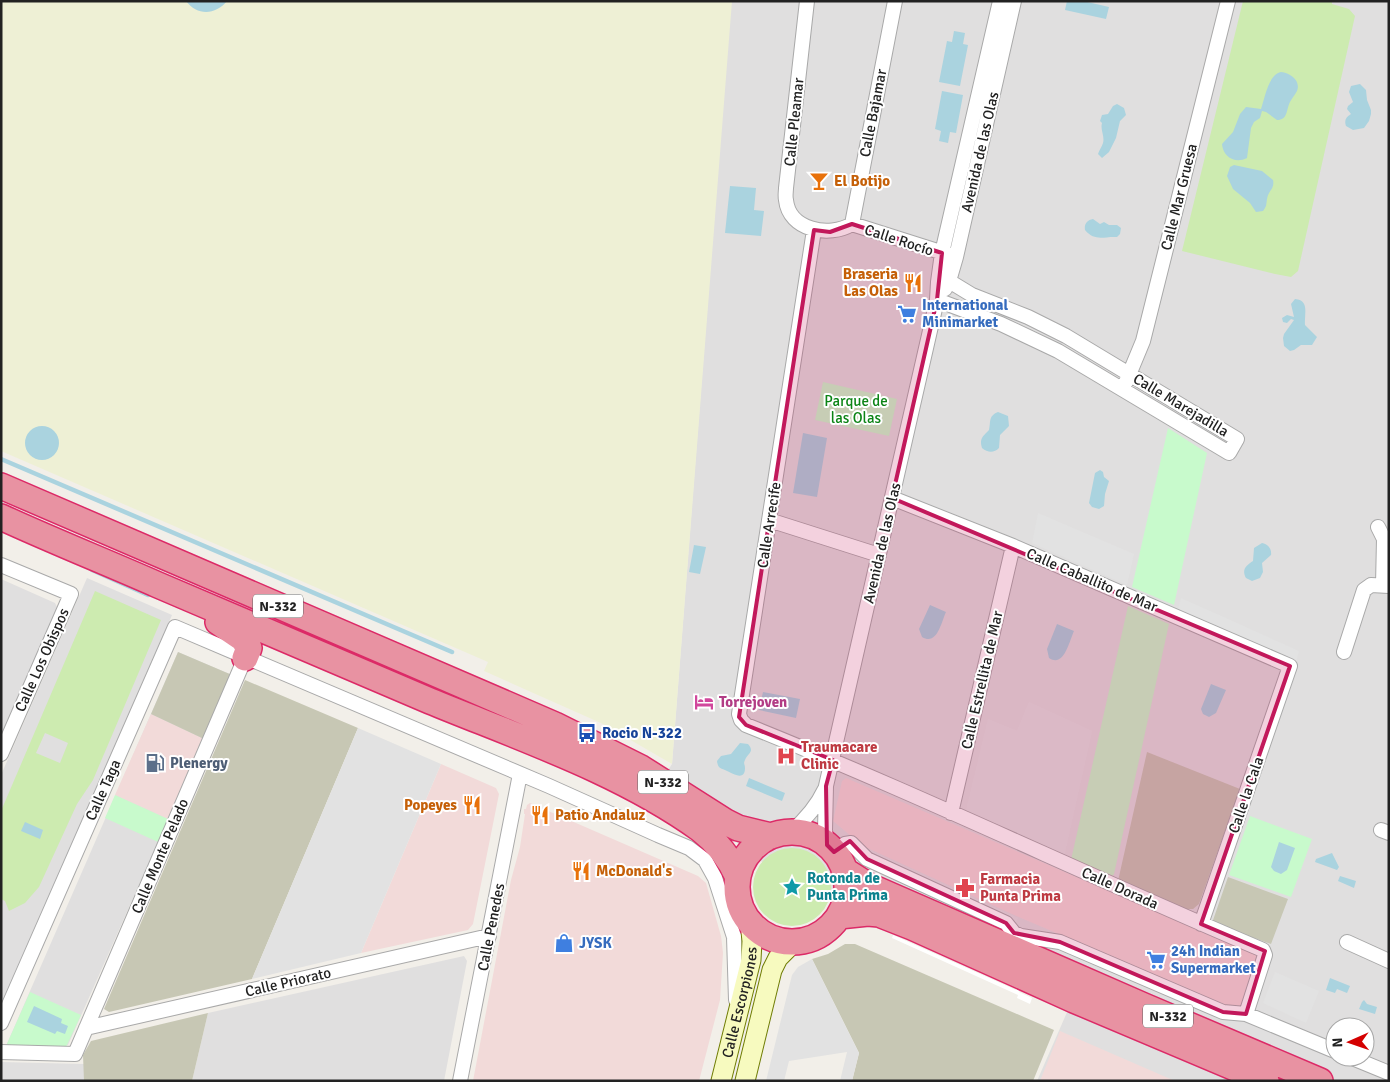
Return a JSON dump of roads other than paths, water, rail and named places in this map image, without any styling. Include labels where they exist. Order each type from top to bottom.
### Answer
[{"type":"highway","name":"N-332","points":[[1,486],[555,725],[641,768],[738,828],[781,834],[804,834],[816,838],[835,856],[878,890],[1312,1077]]},
{"type":"highway","name":"N-332","points":[[1,517],[325,657],[602,772],[656,801],[700,829],[714,840],[724,852],[738,877]]},
{"type":"highway","points":[[158,585],[243,639],[249,648],[245,658]]},
{"type":"highway","name":"N-332","points":[[781,834],[761,842],[750,853],[741,867],[738,877],[739,901],[743,912],[758,931],[769,938],[781,941],[805,941],[816,937],[826,930],[839,916],[846,894],[846,882],[835,856]]},
{"type":"highway","name":"N-332","points":[[839,916],[868,913],[879,914],[1074,1000],[1266,1081]]},
{"type":"highway","points":[[1074,1000],[1108,1028],[1228,1081]]},
{"type":"highway","points":[[1312,1077],[1331,1081]]},
{"type":"street","name":"Calle Pleamar","points":[[807,1],[786,200],[793,216],[806,227],[814,230]]},
{"type":"street","name":"Calle Bajamar","points":[[852,224],[895,1]]},
{"type":"street","name":"Avenida de las Olas","points":[[781,834],[800,824],[820,800],[833,760],[938,300],[938,282],[942,253],[1000,1]]},
{"type":"street","name":"Avenida de las Olas","points":[[938,300],[949,281],[956,258],[1014,1]]},
{"type":"street","name":"Calle Mar Gruesa","points":[[1122,389],[1143,341],[1228,1]]},
{"type":"street","name":"Calle Rocío","points":[[814,230],[830,232],[846,228],[852,224],[956,258]]},
{"type":"street","name":"Calle Arrecife","points":[[814,230],[739,717],[746,725],[833,760]]},
{"type":"street","name":"Calle Marejadilla","points":[[938,300],[1034,338],[1229,453],[1237,439],[1066,336],[1028,317],[972,295],[949,281]]},
{"type":"street","name":"Calle Caballito de Mar","points":[[892,498],[1013,546],[1290,666]]},
{"type":"street","points":[[769,520],[879,555]]},
{"type":"street","points":[[1344,652],[1364,590],[1370,585],[1386,585],[1384,539],[1378,526]]},
{"type":"street","name":"Calle Estrellita de Mar","points":[[951,813],[1013,546]]},
{"type":"street","name":"Calle Los Obispos","points":[[1,564],[71,594],[1,754]]},
{"type":"street","name":"Calle Taga","points":[[1,1023],[175,627],[245,658]]},
{"type":"street","points":[[245,658],[520,774],[689,848],[705,860],[716,878],[734,937],[736,1020]]},
{"type":"street","name":"Calle Monte Pelado","points":[[1,1052],[75,1054],[245,658]]},
{"type":"street","name":"Calle la Cala","points":[[1201,924],[1290,666]]},
{"type":"street","name":"Calle Dorada","points":[[833,760],[1265,951],[1246,1014]]},
{"type":"street","name":"Calle Penedes","points":[[460,1081],[520,774]]},
{"type":"street","name":"Avenida de las Olas","points":[[826,786],[825,830],[835,856]]},
{"type":"street","points":[[835,856],[845,844],[851,843],[867,859],[1006,923],[1014,933],[1028,938],[1060,942],[1223,1012],[1246,1014],[1325,1047]]},
{"type":"street","name":"Calle Escorpiones","points":[[721,1081],[751,960],[750,922]]},
{"type":"street","name":"Calle Priorato","points":[[86,1028],[489,936]]},
{"type":"street","name":"Calle Escorpiones","points":[[746,1081],[772,970],[778,958],[794,942]]},
{"type":"street","points":[[1347,942],[1389,961]]},
{"type":"street","points":[[1374,1067],[1389,1073]]},
{"type":"water","points":[[186,1],[227,1],[223,6],[207,12],[190,6]]},
{"type":"water","points":[[1067,1],[1083,1],[1109,7],[1106,19],[1065,10]]},
{"type":"water","points":[[954,31],[965,33],[963,44],[968,45],[960,86],[939,82],[947,41],[952,42]]},
{"type":"water","points":[[1281,72],[1292,76],[1298,84],[1297,91],[1290,102],[1285,116],[1281,120],[1277,120],[1262,111],[1260,118],[1254,122],[1251,128],[1247,158],[1234,160],[1230,158],[1225,153],[1222,144],[1233,132],[1240,114],[1246,107],[1261,109],[1270,82]]},
{"type":"water","points":[[1360,84],[1366,90],[1371,114],[1364,128],[1353,130],[1346,126],[1345,122],[1351,114],[1347,109],[1348,106],[1353,102],[1349,92],[1351,86]]},
{"type":"water","points":[[942,91],[963,95],[956,133],[950,132],[948,143],[939,141],[941,131],[935,129]]},
{"type":"water","points":[[1117,104],[1124,108],[1126,115],[1120,121],[1116,138],[1109,152],[1102,158],[1098,154],[1103,144],[1102,123],[1100,121],[1102,115],[1108,114],[1113,106]]},
{"type":"water","points":[[1234,165],[1262,171],[1273,180],[1273,186],[1263,211],[1256,212],[1250,203],[1233,189],[1227,176],[1230,167]]},
{"type":"water","points":[[730,186],[756,188],[754,210],[764,211],[761,236],[725,233]]},
{"type":"water","points":[[1093,219],[1100,224],[1104,222],[1109,225],[1117,225],[1121,228],[1120,234],[1117,237],[1100,238],[1092,236],[1085,230],[1085,226],[1089,220]]},
{"type":"water","points":[[1295,299],[1303,302],[1305,325],[1317,337],[1312,345],[1301,345],[1290,351],[1284,346],[1283,338],[1294,320],[1291,319],[1287,323],[1283,322],[1282,318],[1287,315],[1294,317],[1291,304]]},
{"type":"water","points":[[998,412],[1008,416],[1009,426],[1000,435],[999,448],[989,452],[982,448],[981,440],[989,430],[991,417]]},
{"type":"water","points":[[42,426],[49,427],[54,431],[58,436],[58,450],[54,455],[49,459],[42,460],[35,459],[30,455],[26,450],[25,443],[26,436],[30,431],[35,427]]},
{"type":"water","points":[[803,433],[827,438],[817,497],[793,493]]},
{"type":"water","points":[[1100,470],[1109,481],[1104,506],[1099,509],[1092,507],[1089,503],[1095,473]]},
{"type":"water","points":[[1262,543],[1269,547],[1271,555],[1262,563],[1263,572],[1260,578],[1252,581],[1246,578],[1244,570],[1253,561],[1254,548]]},
{"type":"water","points":[[694,545],[706,547],[700,574],[689,572]]},
{"type":"water","points":[[930,605],[946,612],[938,632],[935,636],[927,639],[922,637],[919,629]]},
{"type":"water","points":[[1057,624],[1074,631],[1062,657],[1059,660],[1054,660],[1049,658],[1047,649]]},
{"type":"water","points":[[1211,684],[1226,690],[1216,713],[1209,717],[1203,714],[1201,709]]},
{"type":"water","points":[[763,692],[800,699],[796,718],[759,710]]},
{"type":"water","points":[[740,743],[748,744],[751,749],[744,761],[745,768],[741,776],[720,768],[717,761],[721,756],[731,754]]},
{"type":"water","points":[[749,778],[785,793],[782,801],[746,786]]},
{"type":"water","points":[[25,822],[43,830],[40,839],[21,831]]},
{"type":"water","points":[[1279,842],[1295,848],[1287,870],[1281,874],[1274,871],[1271,867]]},
{"type":"water","points":[[1332,853],[1339,867],[1337,870],[1315,862],[1316,859]]},
{"type":"water","points":[[1340,876],[1356,881],[1354,888],[1338,881]]},
{"type":"water","points":[[1330,978],[1350,986],[1347,993],[1337,989],[1335,993],[1326,990]]},
{"type":"water","points":[[1364,1000],[1367,1004],[1377,1007],[1375,1014],[1359,1009]]},
{"type":"water","points":[[34,1006],[62,1019],[61,1023],[68,1026],[65,1034],[57,1031],[55,1034],[27,1022]]},
{"type":"waterway","points":[[1,459],[452,652]]},
{"type":"waterway","points":[[92,570],[148,595]]},
{"type":"place","name":"El Botijo","points":[[819,181]]},
{"type":"place","name":"Braseria Las Olas","points":[[913,283]]},
{"type":"place","name":"International Minimarket","points":[[907,314]]},
{"type":"place","name":"Torrejoven","points":[[704,702]]},
{"type":"place","name":"Rocio N-322","points":[[587,733]]},
{"type":"place","name":"Traumacare Clinic","points":[[786,756]]},
{"type":"place","name":"Plenergy","points":[[155,763]]},
{"type":"place","name":"Popeyes","points":[[472,805]]},
{"type":"place","name":"Patio Andaluz","points":[[540,815]]},
{"type":"place","name":"McDonald's","points":[[581,871]]},
{"type":"place","name":"Rotonda de Punta Prima","points":[[792,887]]},
{"type":"place","name":"Farmacia Punta Prima","points":[[965,888]]},
{"type":"place","name":"JYSK","points":[[564,943]]},
{"type":"place","name":"24h Indian Supermarket","points":[[1156,960]]},
{"type":"park label","name":"Parque de las Olas","points":[[856,410]]}]
